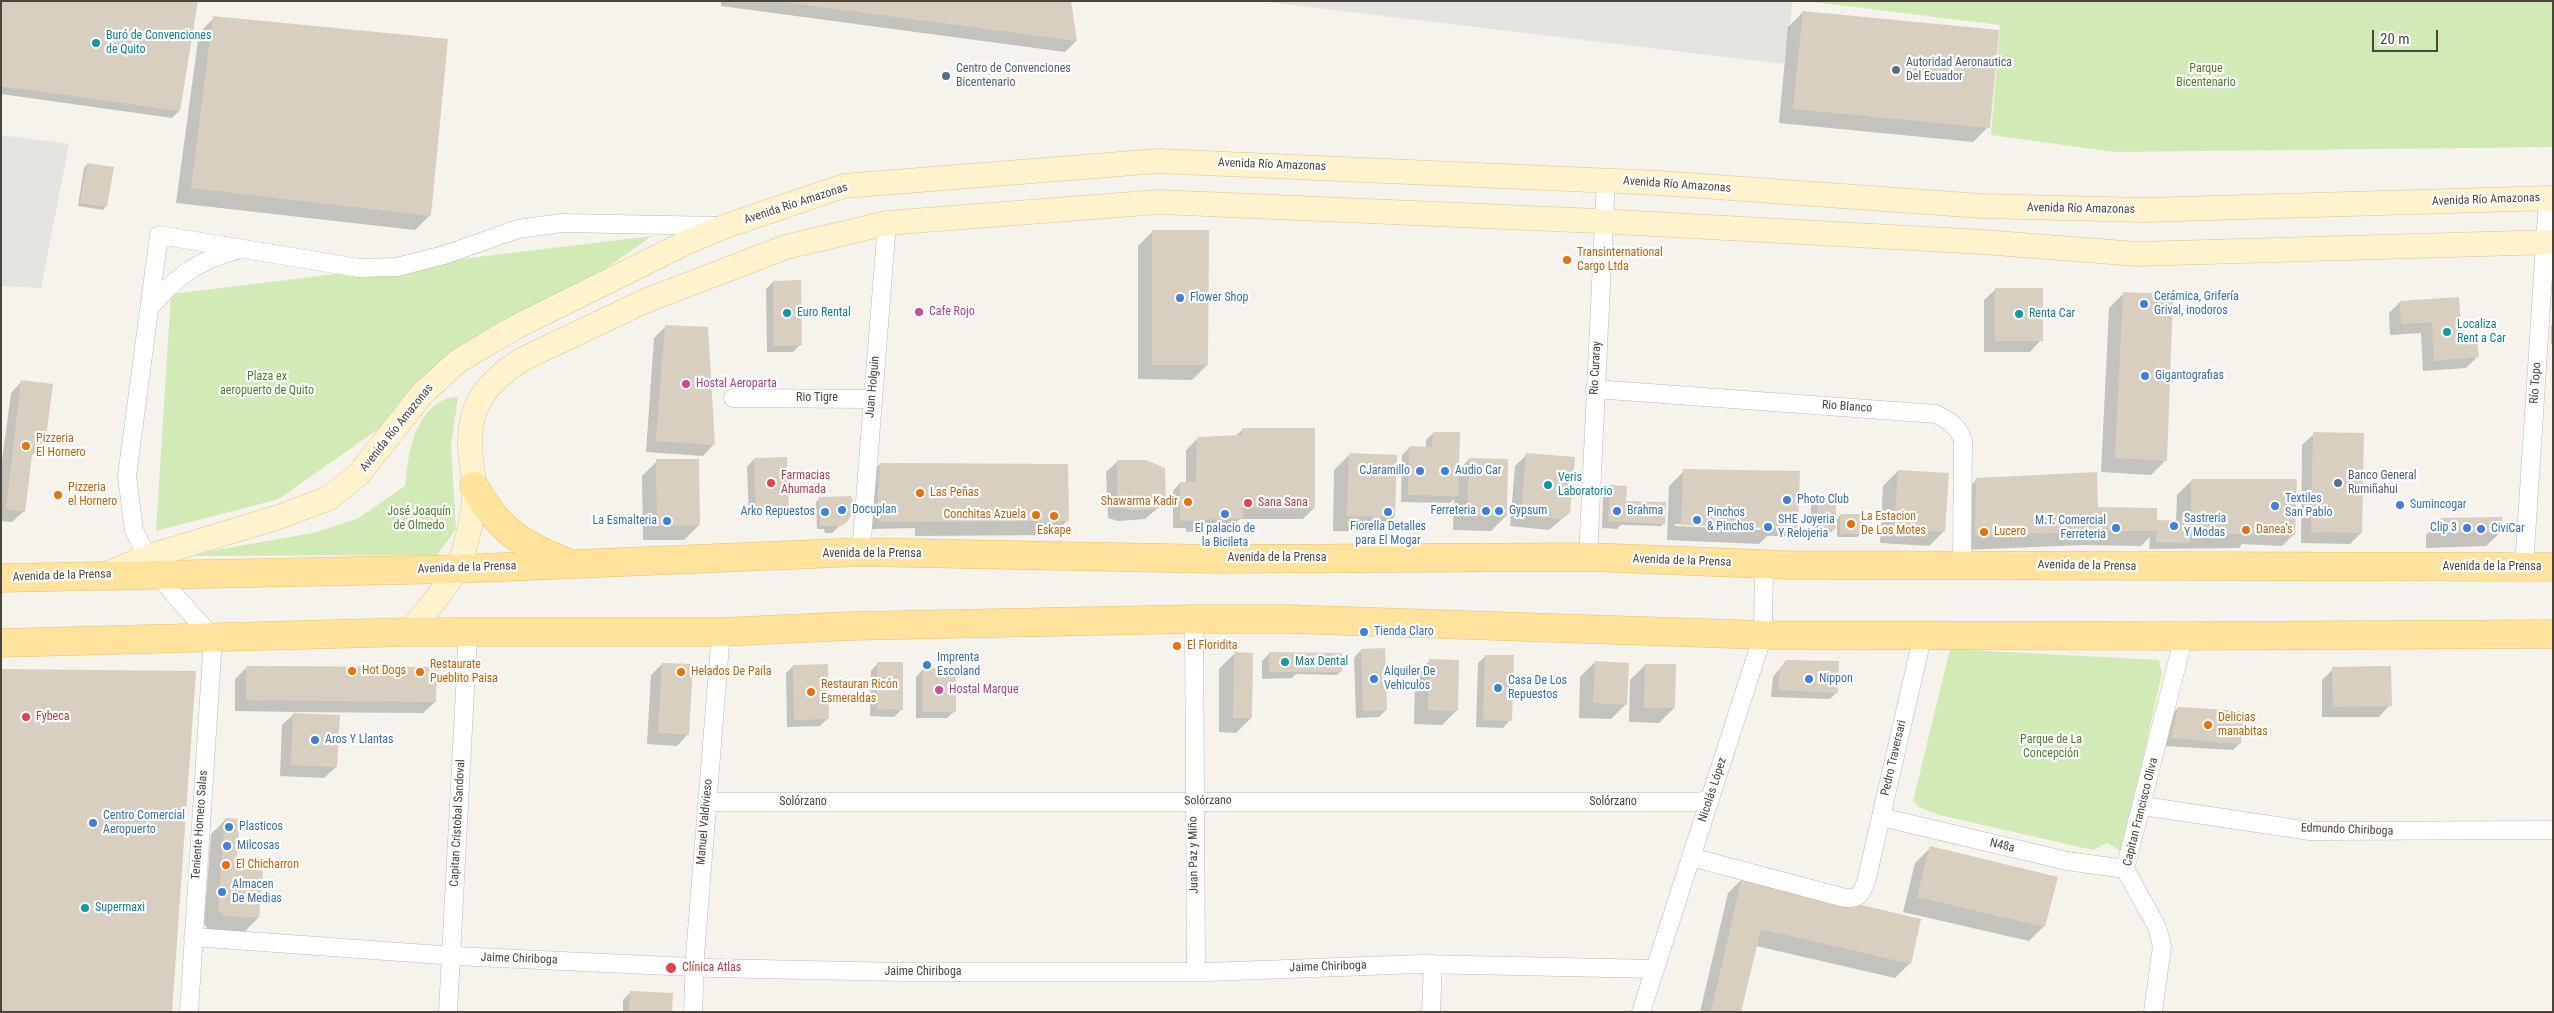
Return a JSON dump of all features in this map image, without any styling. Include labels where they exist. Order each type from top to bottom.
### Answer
[{"type":"main road","name":"Avenida Río Amazonas","points":[[159,575],[279,517],[329,498],[358,475],[422,394],[457,362],[518,326],[683,244],[726,226],[844,186],[1158,161],[1606,180],[1981,206],[2144,210],[2550,198]]},
{"type":"main road","points":[[412,629],[454,573],[470,528],[474,486],[470,444],[474,412],[491,383],[521,360],[645,301],[786,247],[887,223],[1159,202],[1604,221],[1982,242],[2137,254],[2549,242]]},
{"type":"main road","points":[[1981,206],[1982,242]]},
{"type":"main road","points":[[474,486],[487,508],[511,535],[544,553],[570,564]]},
{"type":"main road","name":"Avenida de la Prensa","points":[[1,578],[104,574],[454,573],[570,564],[861,552],[1216,558],[1588,557],[1764,564],[2553,568]]},
{"type":"main road","points":[[1,643],[205,631],[412,629],[468,634],[721,632],[851,626],[1194,619],[1288,619],[1763,635],[2184,636],[2553,634]]},
{"type":"street","name":"Rio Curaray","points":[[1588,557],[1606,180]]},
{"type":"street","name":"Río Topo","points":[[2524,567],[2549,242],[2550,198]]},
{"type":"street","points":[[205,631],[159,575],[134,530],[127,476],[159,236],[358,268],[397,268],[444,255],[518,230],[562,222],[726,226]]},
{"type":"street","name":"Juan Holguin","points":[[861,552],[871,399],[887,223]]},
{"type":"street","points":[[150,306],[165,289],[201,262],[213,256],[241,250]]},
{"type":"street","name":"Rio Blanco","points":[[1595,389],[1936,414],[1956,426],[1963,441],[1962,564]]},
{"type":"street","name":"Rio Tigre","points":[[733,398],[871,399]]},
{"type":"street","name":"Nicolás López","points":[[1641,1012],[1763,635],[1764,564]]},
{"type":"street","name":"Juan Paz y Miño","points":[[1194,619],[1196,972]]},
{"type":"street","name":"Teniente Homero Salas","points":[[189,1012],[205,631]]},
{"type":"street","name":"Manuel Valdivieso","points":[[692,1012],[694,966],[721,632]]},
{"type":"street","name":"Capitan Cristobal Sandoval","points":[[448,1012],[468,634]]},
{"type":"street","name":"Pedro Traversari","points":[[1691,857],[1845,898],[1858,898],[1866,882],[1923,634]]},
{"type":"street","name":"Capitan Francisco Oliva","points":[[2152,1012],[2162,946],[2157,928],[2125,870],[2143,806],[2184,636]]},
{"type":"street","name":"Solórzano","points":[[707,802],[1696,802],[1710,800]]},
{"type":"street","name":"Edmundo Chiriboga","points":[[2143,806],[2310,831],[2377,833],[2553,830]]},
{"type":"street","name":"N48a","points":[[1881,817],[2067,861],[2125,870]]},
{"type":"street","name":"Jaime Chiriboga","points":[[193,937],[450,956],[902,972],[1196,972],[1433,964],[1655,969]]},
{"type":"street","points":[[1431,1012],[1433,964]]},
{"type":"green space","name":"Parque Bicentenario","points":[[1806,1],[2553,1],[2553,147],[2115,152],[1991,135],[2000,25]]},
{"type":"green space","name":"Plaza ex aeropuerto de Quito","points":[[652,236],[279,499],[156,531],[171,294]]},
{"type":"green space","name":"José Joaquín de Olmedo","points":[[458,397],[451,445],[456,529],[437,555],[182,556],[313,533],[357,519],[405,486],[410,450],[419,426],[433,407],[445,399]]},
{"type":"green space","name":"Parque de La Concepción","points":[[1950,649],[2159,660],[2162,673],[2122,852],[2107,843],[2093,850],[1939,815],[1919,807],[1913,801]]},
{"type":"shaded area","points":[[1259,1],[1793,1],[1784,64]]},
{"type":"shaded area","points":[[1,135],[69,144],[41,288],[1,286]]},
{"type":"building","name":"Buró de Convenciones de Quito","points":[[1,1],[198,1],[180,111],[1,86]]},
{"type":"building","points":[[1071,1],[1077,41],[783,2]]},
{"type":"building","name":"Autoridad Aeronautica Del Ecuador","points":[[1803,11],[1999,30],[1990,128],[1793,109]]},
{"type":"building","points":[[213,16],[448,39],[431,216],[191,188]]},
{"type":"building","points":[[87,163],[114,167],[107,207],[80,203]]},
{"type":"building","name":"Flower Shop","points":[[1152,230],[1209,230],[1208,365],[1152,365]]},
{"type":"building","name":"Euro Rental","points":[[801,280],[802,345],[774,346],[773,281]]},
{"type":"building","name":"Renta Car","points":[[1995,288],[2043,288],[2043,341],[1995,341]]},
{"type":"building","name":"Gigantografias","points":[[2123,292],[2173,294],[2167,461],[2115,458]]},
{"type":"building","name":"Localiza Rent a Car","points":[[2459,297],[2462,342],[2477,341],[2479,357],[2434,361],[2432,322],[2401,324],[2400,301]]},
{"type":"building","name":"Hostal Aeroparta","points":[[665,325],[708,327],[715,445],[656,441]]},
{"type":"building","name":"Pizzeria El Hornero","points":[[21,380],[53,384],[45,445],[33,448],[25,512],[6,509]]},
{"type":"building","points":[[1242,428],[1315,428],[1315,508],[1242,508],[1243,518],[1180,521],[1180,482],[1196,482],[1197,437],[1242,435]]},
{"type":"building","points":[[1433,432],[1460,432],[1458,496],[1408,495],[1409,446],[1432,447]]},
{"type":"building","name":"Banco General Rumiñahui","points":[[2313,432],[2364,433],[2362,533],[2311,532]]},
{"type":"building","points":[[1349,453],[1397,455],[1395,517],[1347,516]]},
{"type":"building","name":"Veris Laboratorio","points":[[1526,453],[1575,457],[1570,513],[1561,519],[1521,515]]},
{"type":"building","name":"Farmacias Ahumada","points":[[787,457],[789,508],[756,510],[754,458]]},
{"type":"building","points":[[1469,458],[1508,459],[1507,516],[1467,516]]},
{"type":"building","points":[[656,459],[699,459],[700,525],[657,526]]},
{"type":"building","points":[[1117,460],[1146,460],[1165,468],[1166,502],[1158,508],[1147,510],[1130,510],[1118,507]]},
{"type":"building","points":[[880,463],[1068,464],[1069,521],[880,522],[877,517]]},
{"type":"building","points":[[1683,469],[1800,471],[1798,529],[1681,525]]},
{"type":"building","points":[[1898,470],[1949,473],[1945,532],[1894,529]]},
{"type":"building","points":[[2097,472],[2098,507],[2157,508],[2157,520],[2191,521],[2191,479],[2297,479],[2295,535],[2191,533],[2190,543],[2156,542],[2157,531],[2099,531],[1977,536],[1975,532],[1976,478]]},
{"type":"building","points":[[1610,485],[1627,486],[1626,501],[1666,502],[1665,524],[1608,521]]},
{"type":"building","points":[[1818,495],[1836,495],[1836,529],[1818,529]]},
{"type":"building","name":"Docuplan","points":[[851,496],[854,503],[850,518],[846,523],[841,526],[820,526],[819,497]]},
{"type":"building","name":"La Estacion De Los Motes","points":[[1840,514],[1861,514],[1861,534],[1840,534]]},
{"type":"building","points":[[2502,517],[2503,532],[2441,533],[2440,518]]},
{"type":"building","name":"Alquiler De Vehiculos","points":[[1385,648],[1387,710],[1363,711],[1361,649]]},
{"type":"building","points":[[1234,652],[1253,653],[1252,718],[1233,718]]},
{"type":"building","points":[[1269,652],[1342,653],[1342,672],[1269,672]]},
{"type":"building","name":"Casa De Los Repuestos","points":[[1485,655],[1514,655],[1512,721],[1483,720]]},
{"type":"building","points":[[1429,659],[1459,660],[1458,711],[1428,710]]},
{"type":"building","name":"Nippon","points":[[1786,660],[1839,661],[1838,693],[1778,690],[1780,668]]},
{"type":"building","points":[[1595,661],[1629,663],[1627,705],[1593,703]]},
{"type":"building","points":[[877,662],[903,662],[903,710],[877,709]]},
{"type":"building","points":[[662,663],[693,664],[689,735],[658,733]]},
{"type":"building","name":"Restauran Ricón Esmeraldas","points":[[828,664],[829,719],[794,720],[793,665]]},
{"type":"building","points":[[1645,664],[1676,664],[1675,708],[1644,708]]},
{"type":"building","points":[[246,666],[437,667],[436,702],[246,700]]},
{"type":"building","points":[[2391,666],[2392,706],[2333,707],[2332,667]]},
{"type":"building","name":"Hostal Marque","points":[[923,668],[956,668],[956,712],[923,712]]},
{"type":"building","name":"Supermaxi","points":[[1,669],[196,671],[172,1012],[1,1012]]},
{"type":"building","name":"Delicias manabitas","points":[[2178,707],[2244,711],[2241,744],[2171,738]]},
{"type":"building","name":"Aros Y Llantas","points":[[293,713],[340,715],[337,767],[291,765]]},
{"type":"building","points":[[225,818],[240,819],[236,868],[263,870],[259,918],[224,916],[218,909]]},
{"type":"building","points":[[1930,846],[2058,877],[2045,927],[1917,897]]},
{"type":"building","points":[[1742,877],[1921,919],[1911,964],[1761,929],[1741,1012],[1711,1012]]},
{"type":"building","points":[[630,991],[673,993],[672,1012],[629,1012]]},
{"type":"place","name":"Buró de Convenciones de Quito","points":[[96,43]]},
{"type":"place","name":"Autoridad Aeronautica Del Ecuador","points":[[1896,70]]},
{"type":"place","name":"Centro de Convenciones Bicentenario","points":[[946,76]]},
{"type":"place","name":"Transinternational Cargo Ltda","points":[[1567,260]]},
{"type":"place","name":"Flower Shop","points":[[1180,298]]},
{"type":"place","name":"Cerámica, Grifería Grival, inodoros","points":[[2144,304]]},
{"type":"place","name":"Cafe Rojo","points":[[919,312]]},
{"type":"place","name":"Euro Rental","points":[[787,313]]},
{"type":"place","name":"Renta Car","points":[[2019,314]]},
{"type":"place","name":"Localiza Rent a Car","points":[[2447,332]]},
{"type":"place","name":"Gigantografias","points":[[2145,376]]},
{"type":"place","name":"Hostal Aeroparta","points":[[686,384]]},
{"type":"place","name":"Pizzeria El Hornero","points":[[26,446]]},
{"type":"place","name":"CJaramillo","points":[[1420,471]]},
{"type":"place","name":"Audio Car","points":[[1445,471]]},
{"type":"place","name":"Farmacias Ahumada","points":[[771,483]]},
{"type":"place","name":"Banco General Rumiñahui","points":[[2338,483]]},
{"type":"place","name":"Veris Laboratorio","points":[[1548,485]]},
{"type":"place","name":"Las Peñas","points":[[920,493]]},
{"type":"place","name":"Pizzeria el Hornero","points":[[58,495]]},
{"type":"place","name":"Photo Club","points":[[1787,500]]},
{"type":"place","name":"Shawarma Kadir","points":[[1188,502]]},
{"type":"place","name":"Sana Sana","points":[[1248,503]]},
{"type":"place","name":"Sumincogar","points":[[2400,505]]},
{"type":"place","name":"Textiles San Pablo","points":[[2275,506]]},
{"type":"place","name":"Docuplan","points":[[842,510]]},
{"type":"place","name":"Ferreteria","points":[[1486,511]]},
{"type":"place","name":"Gypsum","points":[[1499,511]]},
{"type":"place","name":"Brahma","points":[[1617,511]]},
{"type":"place","name":"Arko Repuestos","points":[[825,512]]},
{"type":"place","name":"Fiorella Detalles para El Mogar","points":[[1388,512]]},
{"type":"place","name":"El palacio de la Bicileta","points":[[1225,514]]},
{"type":"place","name":"Conchitas Azuela","points":[[1036,515]]},
{"type":"place","name":"Eskape","points":[[1054,516]]},
{"type":"place","name":"Pinchos & Pinchos","points":[[1697,520]]},
{"type":"place","name":"La Esmalteria","points":[[667,521]]},
{"type":"place","name":"La Estacion De Los Motes","points":[[1851,524]]},
{"type":"place","name":"Sastreria Y Modas","points":[[2174,526]]},
{"type":"place","name":"SHE Joyeria Y Relojeria","points":[[1768,527]]},
{"type":"place","name":"M.T. Comercial Ferreteria","points":[[2116,528]]},
{"type":"place","name":"Clip 3","points":[[2467,528]]},
{"type":"place","name":"CiviCar","points":[[2481,529]]},
{"type":"place","name":"Danea's","points":[[2246,530]]},
{"type":"place","name":"Lucero","points":[[1984,532]]},
{"type":"place","name":"Tienda Claro","points":[[1364,632]]},
{"type":"place","name":"El Floridita","points":[[1177,646]]},
{"type":"place","name":"Max Dental","points":[[1285,662]]},
{"type":"place","name":"Imprenta Escoland","points":[[927,665]]},
{"type":"place","name":"Hot Dogs","points":[[352,671]]},
{"type":"place","name":"Restaurate Pueblito Paisa","points":[[420,672]]},
{"type":"place","name":"Helados De Paila","points":[[681,672]]},
{"type":"place","name":"Alquiler De Vehiculos","points":[[1374,679]]},
{"type":"place","name":"Nippon","points":[[1809,679]]},
{"type":"place","name":"Casa De Los Repuestos","points":[[1498,688]]},
{"type":"place","name":"Hostal Marque","points":[[939,690]]},
{"type":"place","name":"Restauran Ricón Esmeraldas","points":[[811,692]]},
{"type":"place","name":"Fybeca","points":[[26,717]]},
{"type":"place","name":"Delicias manabitas","points":[[2208,725]]},
{"type":"place","name":"Aros Y Llantas","points":[[315,740]]},
{"type":"place","name":"Centro Comercial Aeropuerto","points":[[93,823]]},
{"type":"place","name":"Plasticos","points":[[229,827]]},
{"type":"place","name":"Milcosas","points":[[227,846]]},
{"type":"place","name":"El Chicharron","points":[[226,865]]},
{"type":"place","name":"Almacen De Medias","points":[[222,892]]},
{"type":"place","name":"Supermaxi","points":[[85,908]]},
{"type":"place","name":"Clínica Atlas","points":[[671,968]]}]
